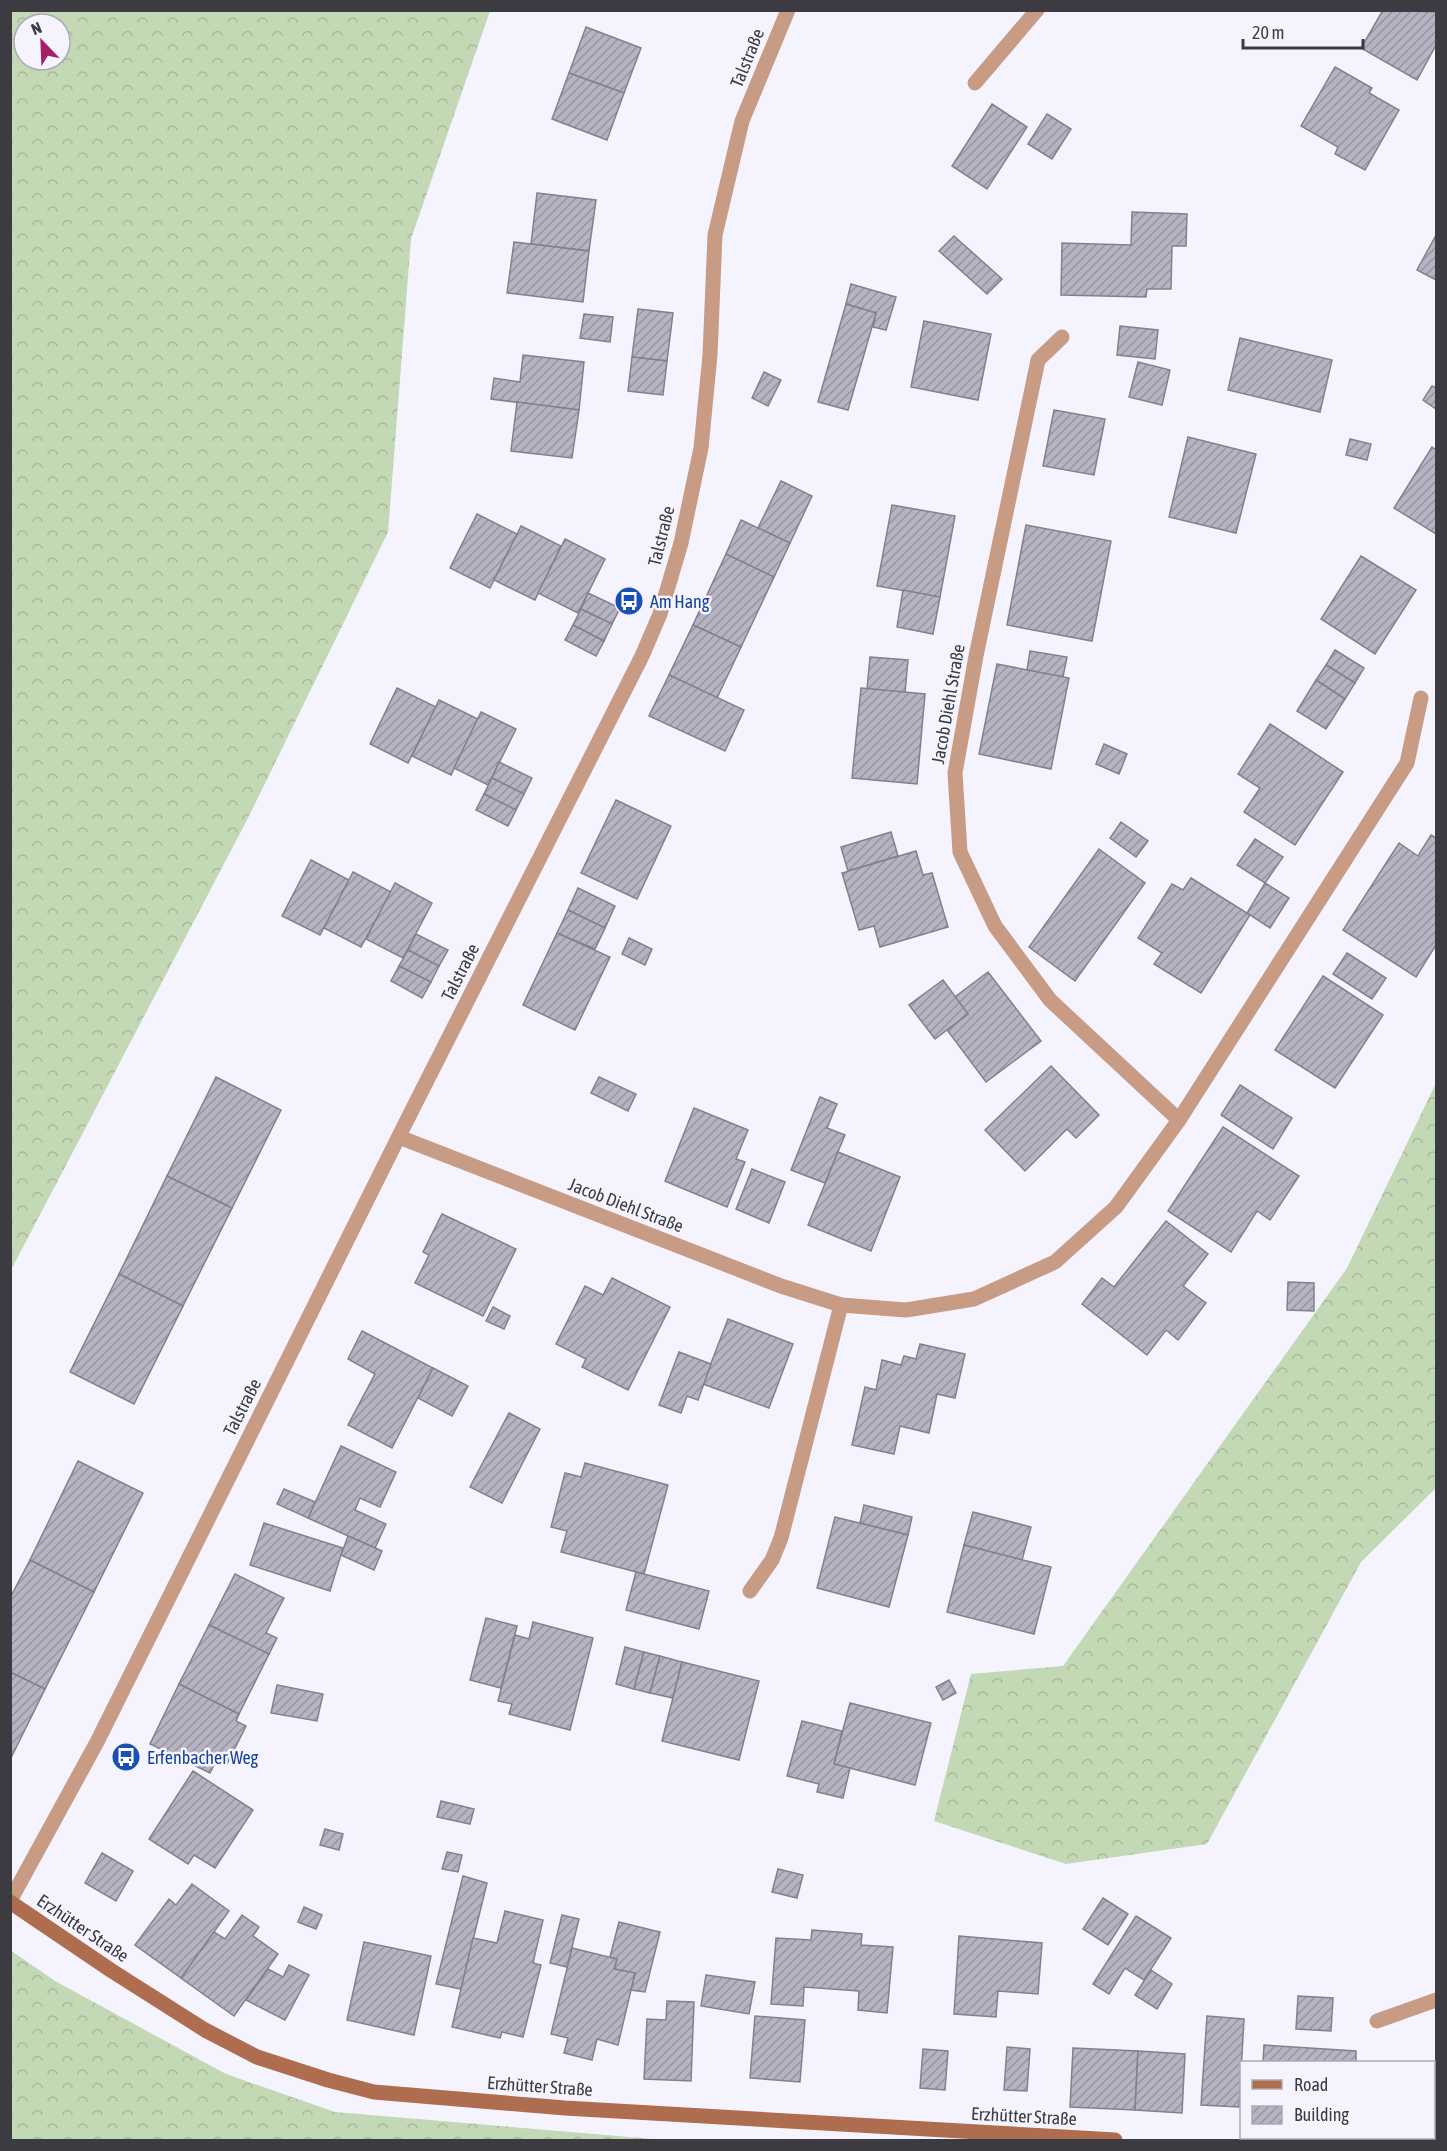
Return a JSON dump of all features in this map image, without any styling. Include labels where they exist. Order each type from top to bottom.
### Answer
[{"type":"street","name":"Talstraße","points":[[10,1902],[97,1742],[642,656],[660,614],[681,543],[701,448],[710,355],[715,235],[742,121],[788,10]]},
{"type":"street","points":[[975,83],[1037,10]]},
{"type":"street","name":"Jacob Diehl Straße","points":[[1062,337],[1038,360],[976,656],[955,773],[960,852],[995,926],[1050,1000],[1179,1120]]},
{"type":"street","name":"Jacob Diehl Straße","points":[[399,1137],[782,1286],[841,1305],[906,1310],[974,1299],[1055,1262],[1116,1207],[1179,1120],[1407,763],[1421,698]]},
{"type":"street","points":[[750,1591],[772,1560],[782,1538],[841,1305]]},
{"type":"street","name":"Erzhütter Straße","points":[[10,1902],[205,2030],[257,2057],[374,2092],[565,2108],[1115,2140]]},
{"type":"street","points":[[1377,2021],[1437,2000]]},
{"type":"green space","points":[[11,10],[490,11],[411,239],[388,532],[248,818],[11,1270]]},
{"type":"green space","points":[[1436,1083],[1436,1488],[1361,1562],[1207,1844],[1066,1864],[934,1821],[971,1674],[1063,1666],[1347,1268]]},
{"type":"green space","points":[[10,1950],[55,1981],[226,2074],[335,2112],[665,2140],[11,2140]]},
{"type":"building","points":[[1383,10],[1436,12],[1436,45],[1417,80],[1361,48]]},
{"type":"building","points":[[586,27],[641,48],[624,93],[569,73]]},
{"type":"building","points":[[1335,67],[1372,88],[1369,93],[1399,110],[1365,170],[1335,154],[1338,147],[1301,126]]},
{"type":"building","points":[[569,73],[624,93],[607,140],[552,119]]},
{"type":"building","points":[[992,104],[1027,127],[987,189],[952,166]]},
{"type":"building","points":[[1047,114],[1071,129],[1052,159],[1028,144]]},
{"type":"building","points":[[537,193],[596,200],[589,251],[531,244]]},
{"type":"building","points":[[1132,212],[1187,214],[1186,246],[1172,246],[1171,289],[1147,289],[1146,297],[1061,295],[1062,243],[1131,245]]},
{"type":"building","points":[[1436,235],[1436,280],[1417,270]]},
{"type":"building","points":[[954,236],[1002,279],[987,294],[939,251]]},
{"type":"building","points":[[514,242],[589,251],[583,302],[507,293]]},
{"type":"building","points":[[851,284],[896,297],[886,330],[873,327],[876,313],[846,304]]},
{"type":"building","points":[[846,304],[876,313],[848,410],[818,402]]},
{"type":"building","points":[[638,309],[673,313],[667,361],[632,357]]},
{"type":"building","points":[[584,314],[613,317],[610,342],[580,338]]},
{"type":"building","points":[[924,321],[991,334],[978,400],[911,387]]},
{"type":"building","points":[[1120,326],[1158,330],[1155,359],[1117,355]]},
{"type":"building","points":[[1240,338],[1332,360],[1320,412],[1228,390]]},
{"type":"building","points":[[523,355],[584,362],[579,410],[491,399],[494,378],[520,382]]},
{"type":"building","points":[[632,357],[667,361],[663,395],[628,391]]},
{"type":"building","points":[[1138,362],[1170,370],[1162,405],[1129,397]]},
{"type":"building","points":[[764,372],[781,380],[768,406],[752,398]]},
{"type":"building","points":[[1432,386],[1436,388],[1436,409],[1423,400]]},
{"type":"building","points":[[517,402],[579,410],[572,458],[511,451]]},
{"type":"building","points":[[1054,410],[1105,419],[1094,475],[1043,466]]},
{"type":"building","points":[[1188,437],[1256,454],[1236,533],[1169,517]]},
{"type":"building","points":[[1350,439],[1371,444],[1367,460],[1346,455]]},
{"type":"building","points":[[1432,447],[1436,450],[1436,534],[1394,508]]},
{"type":"building","points":[[781,481],[812,496],[790,543],[758,528]]},
{"type":"building","points":[[892,505],[955,516],[940,597],[877,586]]},
{"type":"building","points":[[477,514],[517,534],[490,588],[450,568]]},
{"type":"building","points":[[741,520],[790,543],[774,577],[726,554]]},
{"type":"building","points":[[1026,525],[1111,541],[1092,641],[1007,625]]},
{"type":"building","points":[[521,526],[561,546],[535,600],[494,580]]},
{"type":"building","points":[[565,539],[605,559],[578,613],[538,593]]},
{"type":"building","points":[[726,554],[774,577],[741,647],[693,625]]},
{"type":"building","points":[[1361,556],[1416,590],[1375,654],[1321,619]]},
{"type":"building","points":[[903,590],[940,597],[933,634],[897,627]]},
{"type":"building","points":[[588,593],[620,608],[612,624],[581,609]]},
{"type":"building","points":[[581,609],[612,624],[604,641],[573,625]]},
{"type":"building","points":[[573,625],[604,641],[596,656],[565,640]]},
{"type":"building","points":[[693,625],[741,647],[717,698],[669,675]]},
{"type":"building","points":[[1335,650],[1364,668],[1355,683],[1326,665]]},
{"type":"building","points":[[1030,651],[1067,657],[1063,677],[1027,670]]},
{"type":"building","points":[[870,657],[908,660],[905,693],[867,689]]},
{"type":"building","points":[[997,664],[1069,678],[1051,769],[979,754]]},
{"type":"building","points":[[1326,665],[1355,683],[1345,699],[1316,680]]},
{"type":"building","points":[[669,675],[744,710],[725,751],[649,716]]},
{"type":"building","points":[[1316,680],[1345,699],[1326,729],[1297,711]]},
{"type":"building","points":[[397,688],[436,707],[408,763],[370,744]]},
{"type":"building","points":[[861,688],[925,694],[917,784],[852,778]]},
{"type":"building","points":[[439,700],[478,719],[451,775],[412,756]]},
{"type":"building","points":[[481,712],[516,729],[488,785],[454,768]]},
{"type":"building","points":[[1270,724],[1343,772],[1295,845],[1244,812],[1260,788],[1238,774]]},
{"type":"building","points":[[1104,744],[1127,754],[1119,774],[1096,764]]},
{"type":"building","points":[[499,762],[532,778],[524,794],[492,778]]},
{"type":"building","points":[[492,778],[524,794],[516,810],[484,794]]},
{"type":"building","points":[[484,794],[516,810],[508,826],[476,810]]},
{"type":"building","points":[[616,800],[671,826],[637,899],[581,873]]},
{"type":"building","points":[[1121,822],[1148,841],[1136,857],[1110,838]]},
{"type":"building","points":[[891,832],[898,856],[848,871],[841,847]]},
{"type":"building","points":[[1431,835],[1436,838],[1436,945],[1416,977],[1343,930],[1399,843],[1418,856]]},
{"type":"building","points":[[1255,839],[1283,857],[1265,883],[1237,865]]},
{"type":"building","points":[[1099,849],[1145,883],[1075,981],[1029,947]]},
{"type":"building","points":[[916,851],[923,875],[932,873],[948,927],[880,947],[874,926],[859,930],[842,873]]},
{"type":"building","points":[[311,860],[349,880],[320,935],[282,916]]},
{"type":"building","points":[[353,872],[391,892],[361,947],[324,928]]},
{"type":"building","points":[[1191,878],[1250,915],[1201,993],[1154,964],[1162,953],[1138,938],[1172,884],[1183,890]]},
{"type":"building","points":[[395,883],[432,903],[403,958],[366,939]]},
{"type":"building","points":[[1265,883],[1289,898],[1270,928],[1247,913]]},
{"type":"building","points":[[578,888],[615,906],[605,928],[568,910]]},
{"type":"building","points":[[568,910],[605,928],[595,949],[557,933]]},
{"type":"building","points":[[557,933],[610,957],[575,1030],[523,1005]]},
{"type":"building","points":[[416,934],[448,950],[439,966],[408,950]]},
{"type":"building","points":[[629,938],[652,949],[645,965],[622,954]]},
{"type":"building","points":[[408,950],[439,966],[431,982],[399,966]]},
{"type":"building","points":[[1347,953],[1386,978],[1372,999],[1333,974]]},
{"type":"building","points":[[399,966],[431,982],[422,998],[391,981]]},
{"type":"building","points":[[988,972],[1041,1041],[986,1082],[947,1030],[968,1014],[955,997]]},
{"type":"building","points":[[1323,976],[1383,1015],[1335,1088],[1275,1050]]},
{"type":"building","points":[[943,980],[968,1014],[935,1039],[909,1005]]},
{"type":"building","points":[[1051,1066],[1099,1115],[1076,1138],[1067,1129],[1025,1171],[985,1130]]},
{"type":"building","points":[[216,1077],[281,1110],[232,1208],[167,1176]]},
{"type":"building","points":[[599,1077],[636,1094],[628,1111],[591,1093]]},
{"type":"building","points":[[1240,1085],[1292,1118],[1273,1149],[1221,1115]]},
{"type":"building","points":[[820,1097],[837,1104],[827,1128],[845,1135],[825,1183],[791,1170]]},
{"type":"building","points":[[694,1108],[748,1130],[736,1159],[745,1162],[727,1207],[665,1181]]},
{"type":"building","points":[[1223,1127],[1299,1176],[1270,1220],[1257,1211],[1231,1252],[1168,1211]]},
{"type":"building","points":[[838,1152],[900,1177],[871,1251],[808,1225]]},
{"type":"building","points":[[752,1169],[785,1182],[769,1223],[736,1209]]},
{"type":"building","points":[[167,1176],[232,1208],[183,1306],[119,1274]]},
{"type":"building","points":[[442,1214],[516,1249],[483,1316],[415,1283],[429,1255],[423,1252]]},
{"type":"building","points":[[1166,1221],[1208,1254],[1183,1286],[1206,1303],[1178,1340],[1166,1330],[1147,1355],[1082,1304],[1102,1278],[1114,1287]]},
{"type":"building","points":[[119,1274],[183,1306],[134,1404],[70,1372]]},
{"type":"building","points":[[612,1278],[670,1307],[628,1390],[582,1367],[586,1359],[556,1344],[585,1286],[603,1295]]},
{"type":"building","points":[[1288,1282],[1314,1283],[1314,1311],[1287,1310]]},
{"type":"building","points":[[493,1307],[510,1316],[504,1329],[486,1321]]},
{"type":"building","points":[[728,1319],[793,1344],[769,1408],[703,1384]]},
{"type":"building","points":[[362,1331],[433,1368],[392,1448],[348,1425],[375,1374],[348,1359]]},
{"type":"building","points":[[920,1344],[965,1354],[955,1398],[937,1394],[929,1433],[900,1426],[894,1454],[852,1445],[865,1387],[876,1390],[882,1360],[901,1365],[904,1356],[916,1359]]},
{"type":"building","points":[[679,1352],[711,1364],[698,1400],[687,1396],[681,1413],[659,1405]]},
{"type":"building","points":[[433,1368],[468,1386],[452,1416],[418,1398]]},
{"type":"building","points":[[509,1413],[540,1429],[502,1503],[470,1487]]},
{"type":"building","points":[[341,1446],[396,1472],[380,1507],[360,1498],[355,1510],[386,1524],[375,1548],[308,1518]]},
{"type":"building","points":[[78,1461],[143,1493],[94,1592],[30,1560]]},
{"type":"building","points":[[585,1463],[668,1485],[644,1574],[561,1552],[567,1531],[551,1527],[565,1473],[581,1477]]},
{"type":"building","points":[[284,1489],[315,1502],[308,1518],[277,1504]]},
{"type":"building","points":[[864,1505],[912,1517],[908,1535],[860,1523]]},
{"type":"building","points":[[973,1512],[1031,1527],[1022,1560],[964,1545]]},
{"type":"building","points":[[835,1517],[908,1535],[889,1607],[817,1588]]},
{"type":"building","points":[[264,1523],[343,1548],[330,1591],[250,1565]]},
{"type":"building","points":[[348,1536],[382,1551],[374,1570],[341,1555]]},
{"type":"building","points":[[964,1545],[1051,1567],[1034,1634],[947,1612]]},
{"type":"building","points":[[30,1560],[94,1592],[45,1689],[10,1672],[10,1598]]},
{"type":"building","points":[[636,1572],[709,1591],[699,1629],[626,1610]]},
{"type":"building","points":[[235,1574],[284,1598],[266,1633],[277,1638],[269,1654],[209,1625]]},
{"type":"building","points":[[486,1618],[517,1626],[501,1688],[470,1680]]},
{"type":"building","points":[[533,1622],[593,1638],[570,1730],[509,1714],[512,1704],[498,1701],[515,1635],[529,1639]]},
{"type":"building","points":[[209,1625],[269,1654],[239,1714],[179,1684]]},
{"type":"building","points":[[625,1647],[644,1652],[634,1689],[616,1684]]},
{"type":"building","points":[[644,1652],[660,1656],[650,1693],[634,1689]]},
{"type":"building","points":[[660,1656],[682,1662],[673,1698],[650,1693]]},
{"type":"building","points":[[682,1662],[759,1681],[739,1760],[662,1741]]},
{"type":"building","points":[[10,1672],[45,1689],[10,1760]]},
{"type":"building","points":[[949,1680],[956,1693],[943,1700],[936,1687]]},
{"type":"building","points":[[179,1684],[239,1714],[236,1721],[246,1726],[227,1764],[217,1759],[210,1773],[150,1744]]},
{"type":"building","points":[[277,1685],[323,1694],[317,1721],[271,1713]]},
{"type":"building","points":[[850,1703],[931,1723],[915,1785],[834,1764]]},
{"type":"building","points":[[802,1721],[842,1731],[834,1764],[850,1768],[843,1798],[817,1792],[819,1784],[787,1776]]},
{"type":"building","points":[[193,1771],[253,1810],[215,1868],[194,1855],[188,1864],[149,1839]]},
{"type":"building","points":[[441,1801],[474,1809],[470,1824],[437,1817]]},
{"type":"building","points":[[325,1829],[343,1834],[339,1850],[320,1845]]},
{"type":"building","points":[[447,1852],[462,1855],[458,1872],[442,1869]]},
{"type":"building","points":[[102,1853],[133,1871],[116,1901],[85,1883]]},
{"type":"building","points":[[778,1869],[803,1875],[797,1898],[772,1892]]},
{"type":"building","points":[[463,1876],[487,1883],[461,1989],[436,1984]]},
{"type":"building","points":[[192,1884],[229,1911],[181,1978],[135,1945],[169,1899],[176,1905]]},
{"type":"building","points":[[1103,1898],[1128,1914],[1108,1945],[1083,1929]]},
{"type":"building","points":[[304,1907],[322,1915],[316,1929],[298,1922]]},
{"type":"building","points":[[505,1911],[543,1920],[533,1963],[541,1965],[523,2037],[502,2032],[500,2038],[452,2027],[473,1938],[497,1943]]},
{"type":"building","points":[[242,1915],[259,1927],[253,1936],[278,1954],[234,2016],[181,1978],[214,1932],[225,1939]]},
{"type":"building","points":[[562,1915],[579,1919],[567,1967],[550,1963]]},
{"type":"building","points":[[1136,1916],[1171,1938],[1144,1980],[1125,1968],[1109,1994],[1093,1984]]},
{"type":"building","points":[[619,1922],[660,1932],[645,1992],[631,1990],[635,1973],[614,1969],[617,1959],[610,1957]]},
{"type":"building","points":[[812,1930],[862,1934],[861,1945],[893,1947],[887,2013],[858,2010],[859,1991],[804,1987],[803,2006],[771,2004],[776,1938],[811,1940]]},
{"type":"building","points":[[959,1936],[1042,1943],[1038,1994],[998,1991],[996,2017],[954,2014]]},
{"type":"building","points":[[364,1942],[431,1956],[414,2035],[347,2020]]},
{"type":"building","points":[[572,1948],[617,1959],[614,1969],[635,1973],[618,2045],[597,2039],[592,2060],[564,2053],[568,2038],[551,2034]]},
{"type":"building","points":[[289,1965],[309,1975],[285,2020],[246,2000],[268,1969],[283,1977]]},
{"type":"building","points":[[1151,1970],[1172,1984],[1157,2009],[1135,1995]]},
{"type":"building","points":[[706,1975],[755,1982],[749,2014],[701,2006]]},
{"type":"building","points":[[1298,1996],[1333,1998],[1331,2031],[1296,2029]]},
{"type":"building","points":[[667,2001],[694,2002],[691,2081],[644,2079],[647,2019],[666,2020]]},
{"type":"building","points":[[755,2016],[805,2020],[800,2082],[750,2078]]},
{"type":"building","points":[[1207,2016],[1244,2019],[1239,2107],[1201,2105]]},
{"type":"building","points":[[1264,2045],[1356,2051],[1356,2061],[1263,2061]]},
{"type":"building","points":[[1007,2047],[1030,2049],[1027,2091],[1004,2090]]},
{"type":"building","points":[[1073,2048],[1138,2051],[1135,2110],[1070,2107]]},
{"type":"building","points":[[923,2049],[948,2051],[945,2090],[920,2088]]},
{"type":"building","points":[[1138,2051],[1185,2054],[1182,2113],[1135,2110]]},
{"type":"building","points":[[1435,2066],[1436,2066],[1435,2127]]},
{"type":"place","name":"Am Hang","points":[[629,601]]},
{"type":"place","name":"Erfenbacher Weg","points":[[126,1757]]}]
